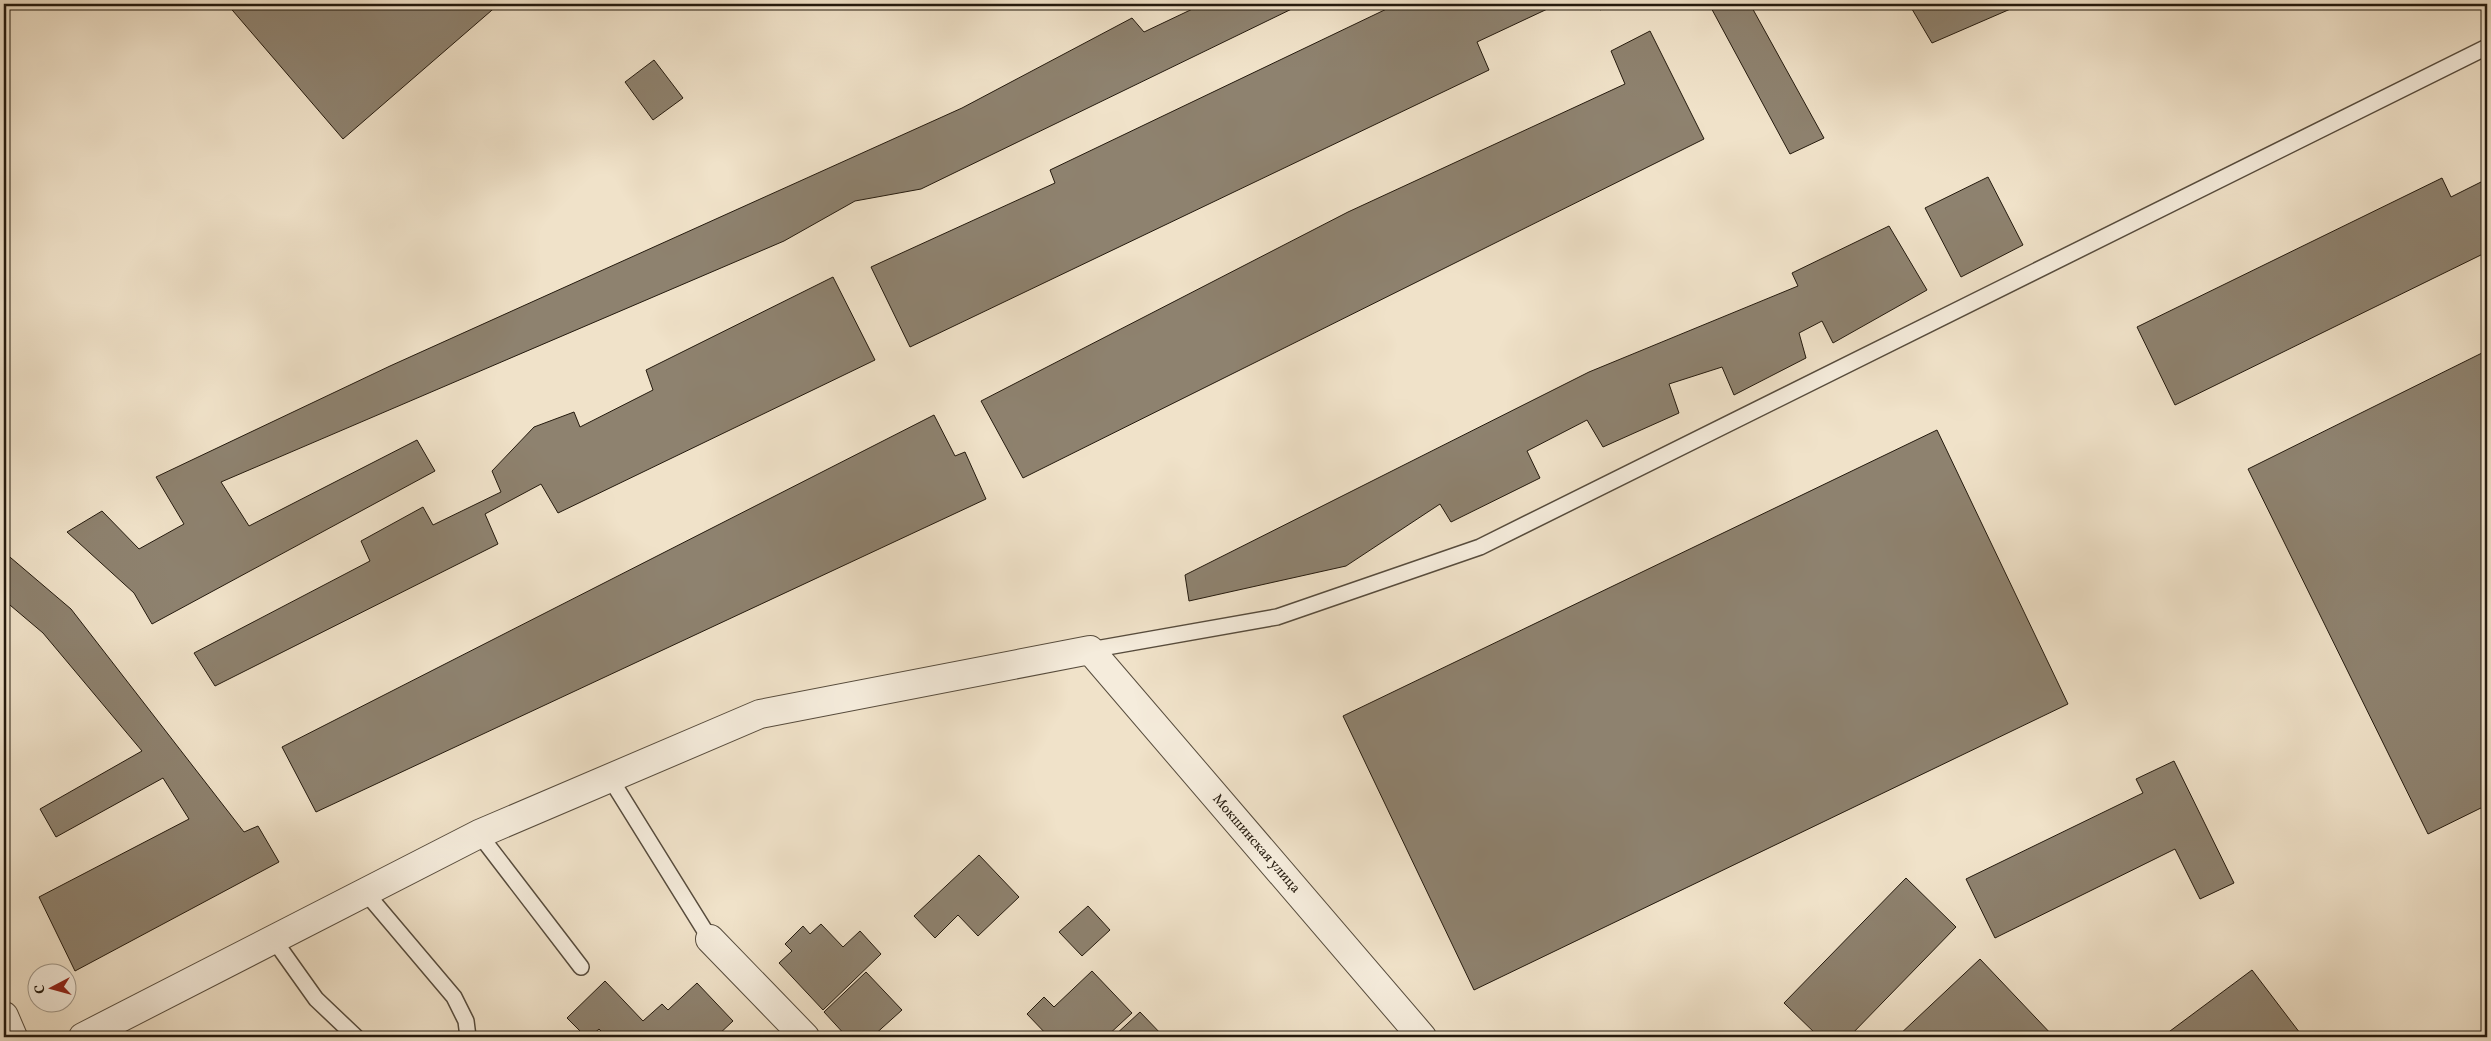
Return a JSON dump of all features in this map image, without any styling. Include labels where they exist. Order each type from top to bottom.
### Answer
[{"type":"street","points":[[83,1037],[479,834],[760,714],[1090,650]]},
{"type":"street","name":"Мокшинская улица","points":[[1090,650],[1422,1037]]},
{"type":"street","points":[[710,939],[804,1037]]},
{"type":"street","points":[[4,1016],[13,1037]]},
{"type":"lane","points":[[1090,650],[1277,617],[1480,547],[2487,47]]},
{"type":"lane","points":[[610,778],[710,939]]},
{"type":"lane","points":[[479,834],[581,967]]},
{"type":"lane","points":[[366,892],[454,997],[466,1021],[468,1037]]},
{"type":"lane","points":[[274,940],[316,999],[356,1037]]},
{"type":"building","points":[[227,4],[499,4],[343,139]]},
{"type":"building","points":[[1203,4],[1302,4],[921,189],[855,201],[784,241],[221,482],[249,526],[417,440],[435,471],[152,624],[134,593],[67,532],[102,511],[139,549],[184,524],[156,477],[390,366],[962,108],[1132,18],[1144,32]]},
{"type":"building","points":[[1397,4],[1558,4],[1477,42],[1489,70],[910,347],[871,267],[1055,183],[1050,170]]},
{"type":"building","points":[[1596,4],[1611,4],[1600,10]]},
{"type":"building","points":[[1709,4],[1750,4],[1824,138],[1790,154]]},
{"type":"building","points":[[1909,4],[2022,4],[1932,43]]},
{"type":"building","points":[[1650,31],[1704,139],[1023,478],[981,401],[1348,212],[1625,84],[1611,51]]},
{"type":"building","points":[[654,60],[683,98],[653,120],[625,82]]},
{"type":"building","points":[[1988,177],[2023,245],[1961,277],[1925,208]]},
{"type":"building","points":[[2442,178],[2451,197],[2487,179],[2487,252],[2175,405],[2137,327]]},
{"type":"building","points":[[1889,226],[1927,290],[1833,343],[1822,321],[1799,333],[1806,358],[1734,395],[1722,367],[1669,384],[1679,413],[1603,447],[1587,420],[1527,451],[1540,478],[1451,522],[1440,504],[1346,566],[1189,601],[1185,575],[1589,372],[1798,286],[1792,273]]},
{"type":"building","points":[[833,277],[875,360],[558,513],[541,484],[485,514],[498,544],[215,686],[194,653],[370,561],[361,541],[423,507],[433,525],[501,492],[492,471],[534,427],[574,412],[580,427],[653,390],[646,370]]},
{"type":"building","points":[[2486,351],[2487,805],[2428,834],[2248,469]]},
{"type":"building","points":[[934,415],[955,456],[965,452],[986,499],[316,812],[282,747]]},
{"type":"building","points":[[1937,430],[2068,704],[1474,990],[1343,716]]},
{"type":"building","points":[[4,552],[71,609],[244,832],[258,826],[279,862],[78,969],[78,964],[72,964],[39,897],[189,819],[163,778],[56,837],[40,809],[142,751],[43,633],[4,600]]},
{"type":"building","points":[[2174,761],[2234,883],[2200,899],[2175,849],[1995,938],[1966,879],[2143,793],[2136,779]]},
{"type":"building","points":[[979,855],[1019,897],[978,936],[958,915],[935,938],[914,916]]},
{"type":"building","points":[[1906,878],[1956,927],[1849,1037],[1819,1037],[1784,1003]]},
{"type":"building","points":[[1088,906],[1110,930],[1082,956],[1059,932]]},
{"type":"building","points":[[821,924],[843,947],[860,931],[881,954],[823,1010],[779,963],[792,951],[785,944],[803,926],[810,934]]},
{"type":"building","points":[[1980,959],[2054,1037],[1897,1037]]},
{"type":"building","points":[[2252,970],[2303,1037],[2162,1037]]},
{"type":"building","points":[[1092,971],[1132,1013],[1106,1037],[1049,1037],[1027,1014],[1044,997],[1054,1007]]},
{"type":"building","points":[[866,972],[902,1010],[872,1037],[847,1037],[824,1012]]},
{"type":"building","points":[[605,981],[643,1021],[662,1004],[668,1010],[697,983],[733,1021],[716,1037],[607,1037],[599,1029],[590,1037],[586,1037],[567,1018]]},
{"type":"building","points":[[1140,1012],[1164,1037],[1113,1037]]},
{"type":"building","points":[[2123,1032],[2127,1037],[2113,1037]]}]
